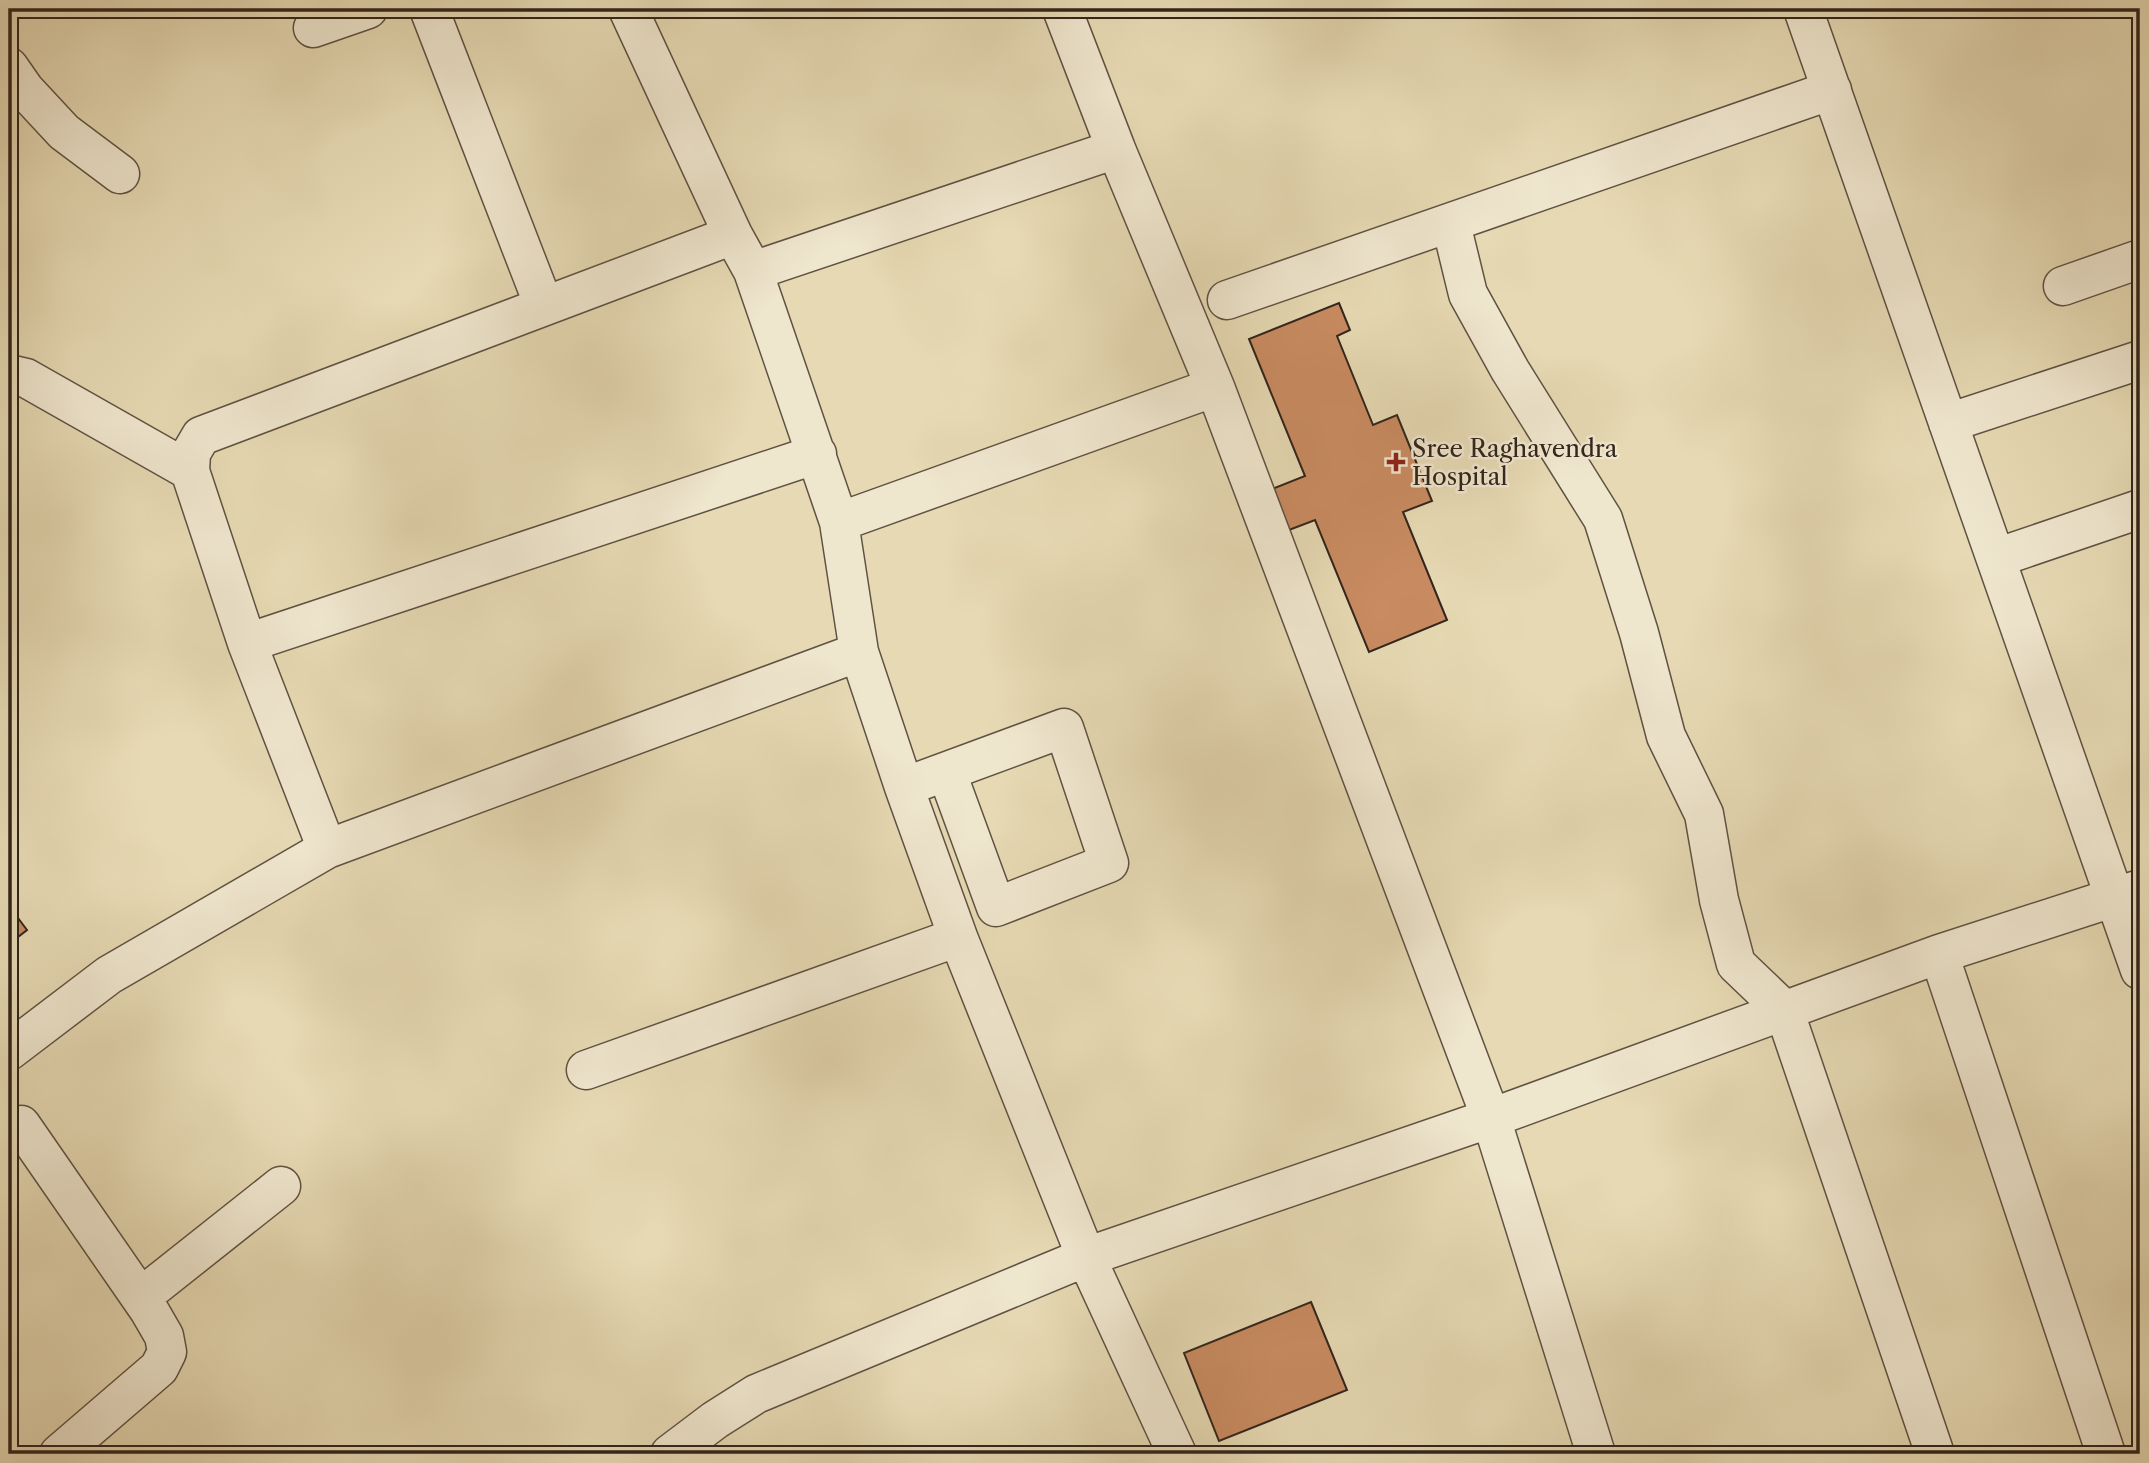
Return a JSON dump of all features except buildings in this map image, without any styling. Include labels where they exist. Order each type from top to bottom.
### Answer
[{"type":"street","points":[[313,28],[368,9]]},
{"type":"street","points":[[429,9],[544,306]]},
{"type":"street","points":[[628,9],[733,234],[753,271],[839,522],[859,652],[904,787],[958,937],[1086,1257],[1177,1454]]},
{"type":"street","points":[[1062,9],[1116,149],[1216,387],[1491,1118],[1596,1454]]},
{"type":"street","points":[[1803,9],[1996,558],[2128,893],[2140,970]]},
{"type":"street","points":[[9,67],[25,90],[64,132],[120,174]]},
{"type":"street","points":[[1227,300],[1832,90]]},
{"type":"street","points":[[753,271],[1116,149]]},
{"type":"street","points":[[1451,224],[1468,294],[1510,370],[1603,519],[1639,633],[1666,736],[1704,814],[1719,900],[1736,964],[1784,1010],[1935,1454]]},
{"type":"street","points":[[327,849],[247,643],[190,471],[191,453],[201,436],[733,234]]},
{"type":"street","points":[[2063,286],[2140,259]]},
{"type":"street","points":[[1948,423],[2140,360]]},
{"type":"street","points":[[9,374],[26,378],[190,471]]},
{"type":"street","points":[[839,522],[1216,387]]},
{"type":"street","points":[[247,643],[817,454]]},
{"type":"street","points":[[1996,558],[2140,509]]},
{"type":"street","points":[[9,1051],[109,975],[327,849],[859,652]]},
{"type":"street","points":[[904,787],[1064,728],[1109,863],[996,907],[947,773]]},
{"type":"street","points":[[670,1454],[715,1420],[756,1394],[1086,1257],[1491,1118],[1940,954],[2128,893]]},
{"type":"street","points":[[586,1070],[958,937]]},
{"type":"street","points":[[1940,954],[2106,1454]]},
{"type":"street","points":[[21,1125],[141,1297],[164,1336],[167,1352],[159,1368],[59,1454]]},
{"type":"street","points":[[141,1297],[281,1186]]},
{"type":"place","name":"Sree Raghavendra Hospital","points":[[1396,462]]}]
